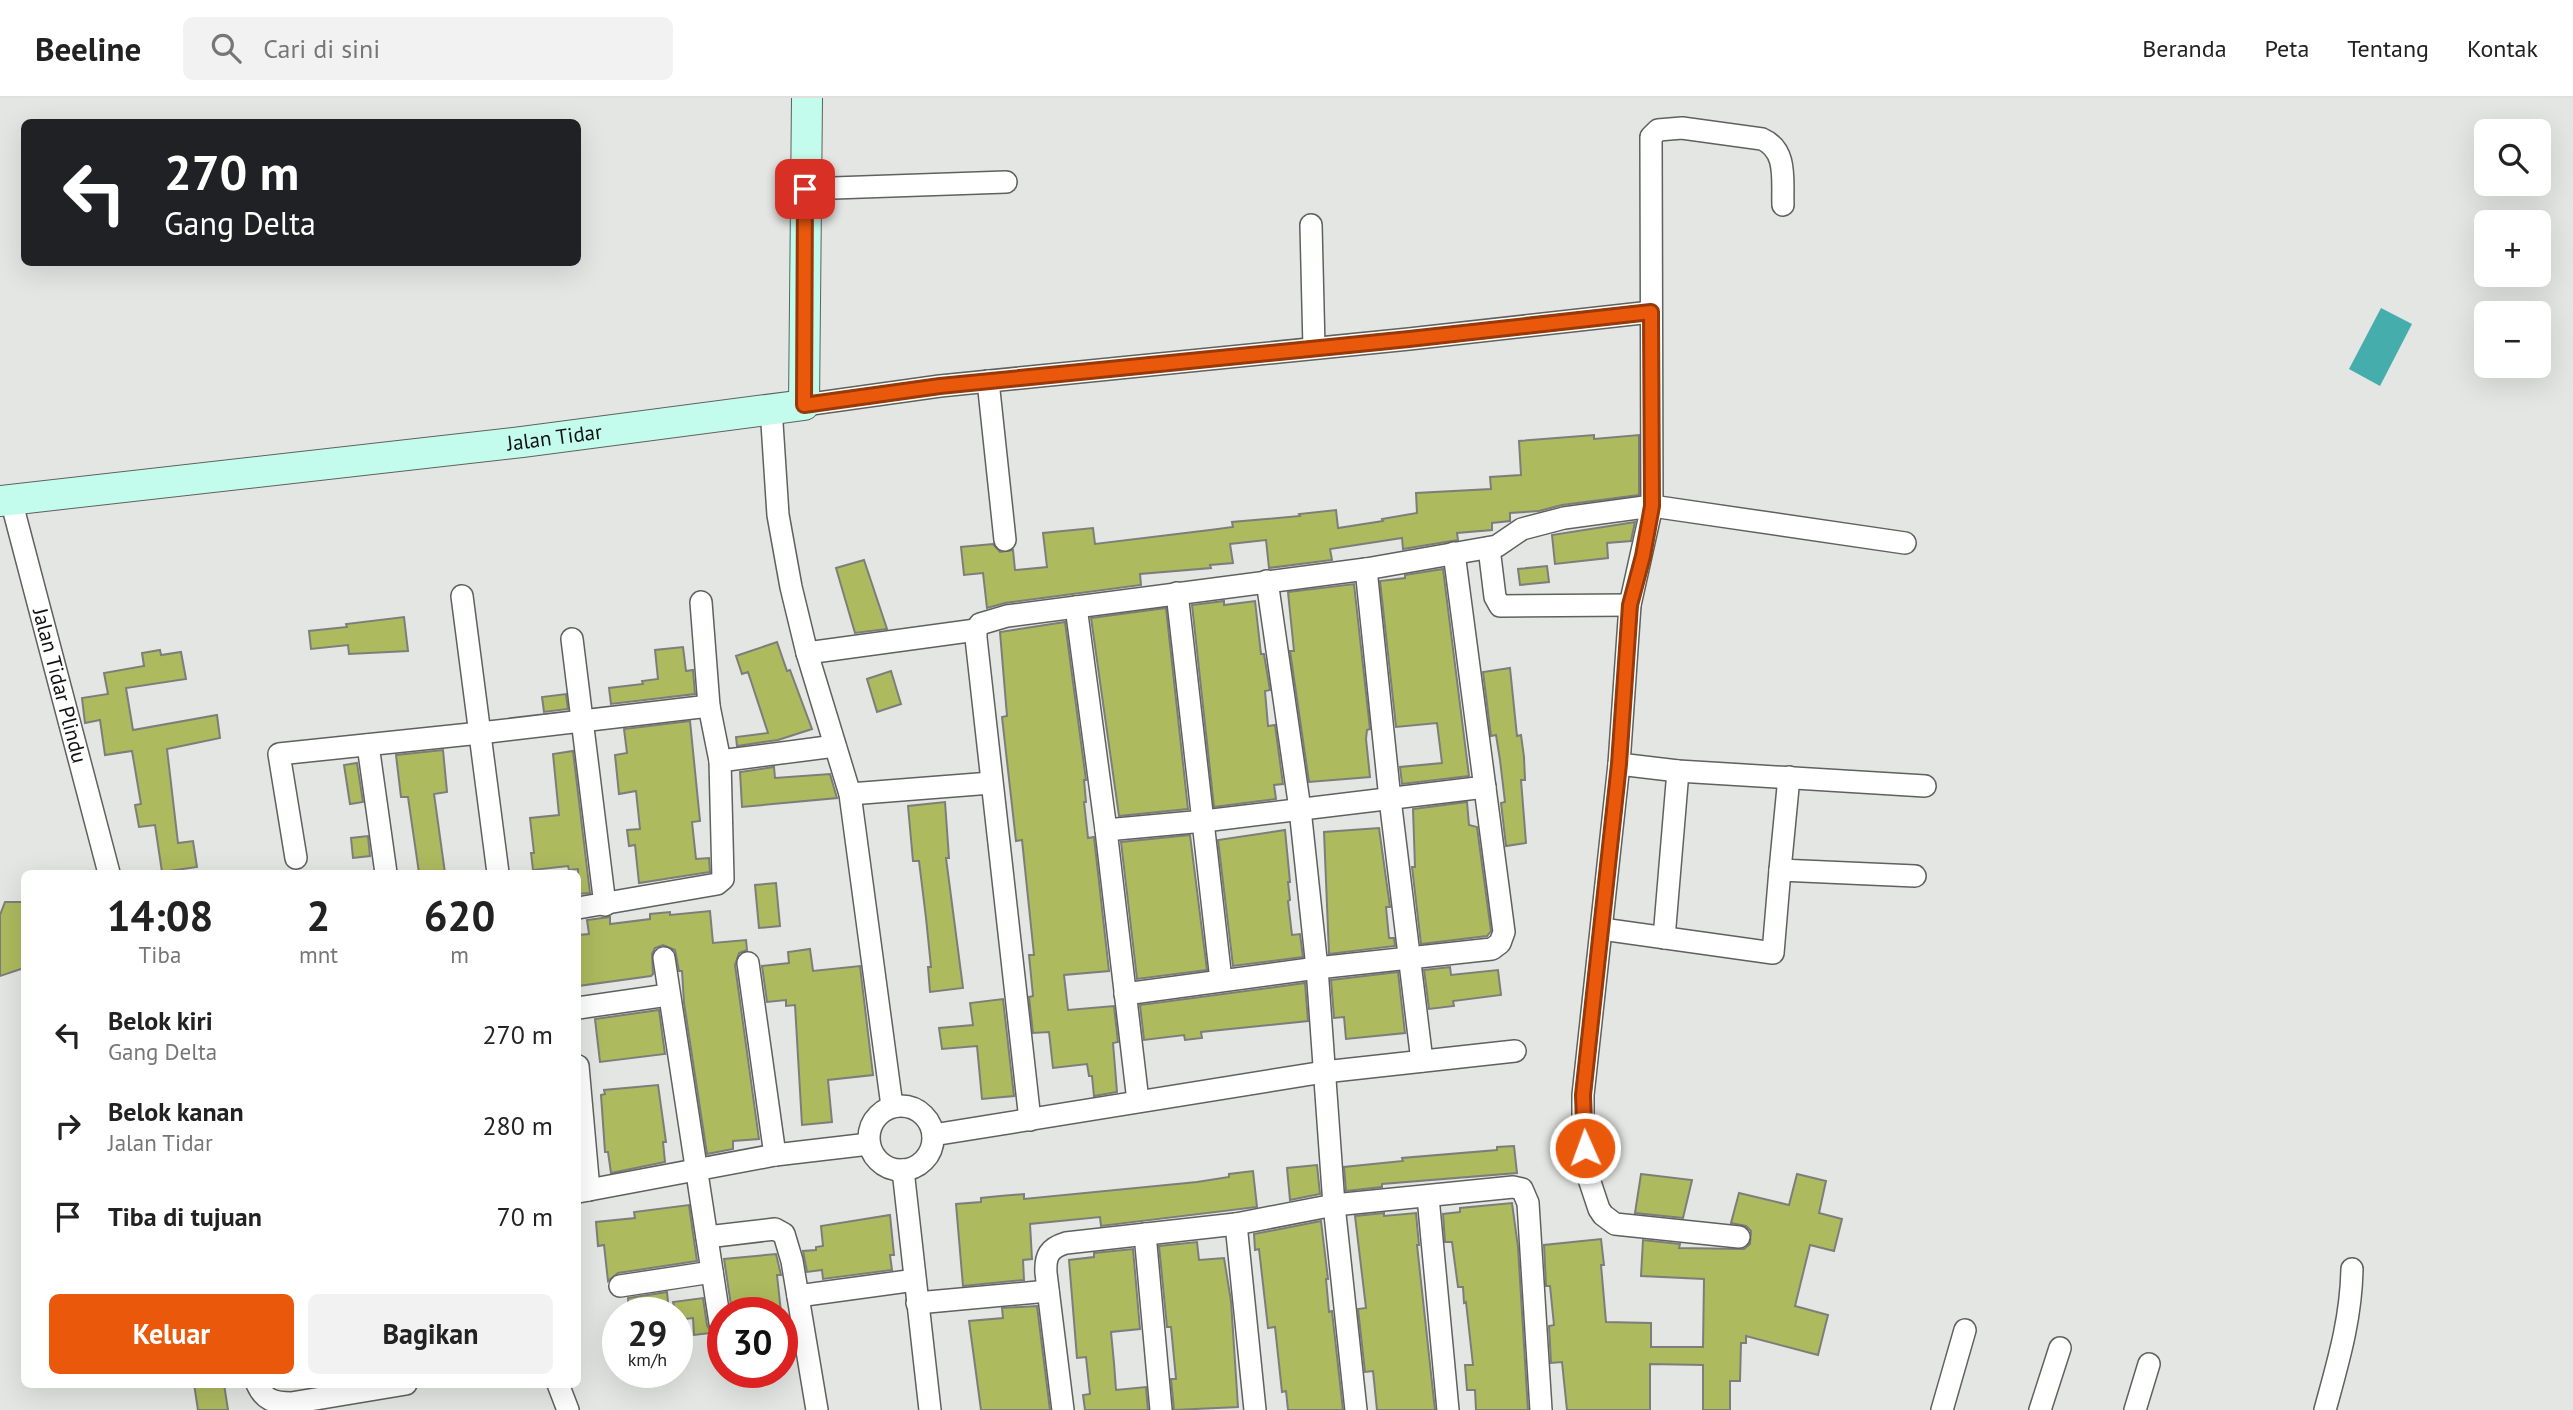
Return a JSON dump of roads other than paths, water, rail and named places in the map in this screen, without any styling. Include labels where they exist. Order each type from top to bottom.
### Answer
[{"type":"main road","points":[[804,405],[807,98]]},
{"type":"main road","name":"Jalan Tidar","points":[[5,501],[522,442],[804,405]]},
{"type":"street","points":[[1739,1237],[1615,1224],[1603,1215],[1586,1163],[1583,1095],[1619,764],[1630,605],[1652,506],[1651,137],[1664,128],[1682,128],[1770,142],[1776,147],[1781,160],[1783,205]]},
{"type":"street","points":[[805,189],[1006,182]]},
{"type":"street","points":[[1311,225],[1314,348]]},
{"type":"street","points":[[804,405],[988,382],[1651,312]]},
{"type":"street","points":[[988,382],[1005,540]]},
{"type":"street","points":[[771,408],[778,515],[791,587],[807,653],[850,794],[892,1106]]},
{"type":"street","name":"Jalan Tidar Plindu","points":[[5,501],[108,870]]},
{"type":"street","points":[[1030,1120],[991,783],[976,630],[980,624],[993,619],[1366,569],[1489,548],[1505,542],[1522,529],[1535,525],[1564,518],[1652,506],[1905,543]]},
{"type":"street","points":[[1489,548],[1495,597],[1500,606],[1630,605]]},
{"type":"street","points":[[1125,994],[1492,948],[1502,940],[1504,932],[1454,553]]},
{"type":"street","points":[[1366,569],[1390,799],[1422,1061]]},
{"type":"street","points":[[1267,581],[1300,809],[1317,968],[1334,1205],[1356,1410]]},
{"type":"street","points":[[1177,593],[1221,980]]},
{"type":"street","points":[[462,596],[498,870]]},
{"type":"street","points":[[581,908],[721,882],[724,873],[720,761],[709,706],[701,602]]},
{"type":"street","points":[[1076,607],[1138,1101]]},
{"type":"street","points":[[807,653],[976,630]]},
{"type":"street","points":[[572,639],[606,905]]},
{"type":"street","points":[[296,858],[279,754],[709,706]]},
{"type":"street","points":[[368,745],[386,870]]},
{"type":"street","points":[[720,761],[835,746]]},
{"type":"street","points":[[1619,764],[1678,771],[1925,786]]},
{"type":"street","points":[[1664,938],[1678,771]]},
{"type":"street","points":[[1602,929],[1773,953],[1788,776]]},
{"type":"street","points":[[850,794],[991,783]]},
{"type":"street","points":[[1106,830],[1204,821],[1485,787]]},
{"type":"street","points":[[1780,870],[1915,876]]},
{"type":"street","points":[[664,958],[716,1297]]},
{"type":"street","points":[[748,963],[775,1155]]},
{"type":"street","points":[[581,1008],[668,995]]},
{"type":"street","points":[[933,1135],[1324,1072],[1515,1051]]},
{"type":"street","points":[[903,1105],[923,1114],[933,1135],[930,1152],[925,1159],[919,1165],[903,1170],[894,1169],[878,1160],[869,1144],[873,1121],[881,1111],[892,1106],[903,1105]]},
{"type":"street","points":[[581,1141],[583,1191],[775,1155],[869,1144]]},
{"type":"street","points":[[903,1170],[930,1410]]},
{"type":"street","points":[[1063,1410],[1046,1258],[1055,1247],[1066,1243],[1236,1224],[1334,1205],[1518,1187],[1524,1192],[1528,1203],[1541,1410]]},
{"type":"street","points":[[1427,1197],[1448,1410]]},
{"type":"street","points":[[1236,1224],[1253,1410]]},
{"type":"street","points":[[707,1237],[775,1229],[780,1231],[790,1252],[793,1297]]},
{"type":"street","points":[[1145,1234],[1161,1410]]},
{"type":"street","points":[[2325,1410],[2346,1332],[2351,1305],[2352,1269]]},
{"type":"street","points":[[620,1286],[712,1272]]},
{"type":"street","points":[[798,1310],[915,1280]]},
{"type":"street","points":[[917,1303],[1048,1291]]},
{"type":"street","points":[[798,1328],[817,1410]]},
{"type":"street","points":[[1941,1410],[1965,1330]]},
{"type":"street","points":[[2040,1410],[2060,1348]]},
{"type":"street","points":[[2135,1410],[2149,1364]]},
{"type":"street","points":[[260,1388],[266,1398],[276,1403],[291,1403],[382,1388]]},
{"type":"street","points":[[560,1388],[568,1410]]},
{"type":"water","points":[[2381,308],[2412,324],[2380,386],[2349,369]]}]
